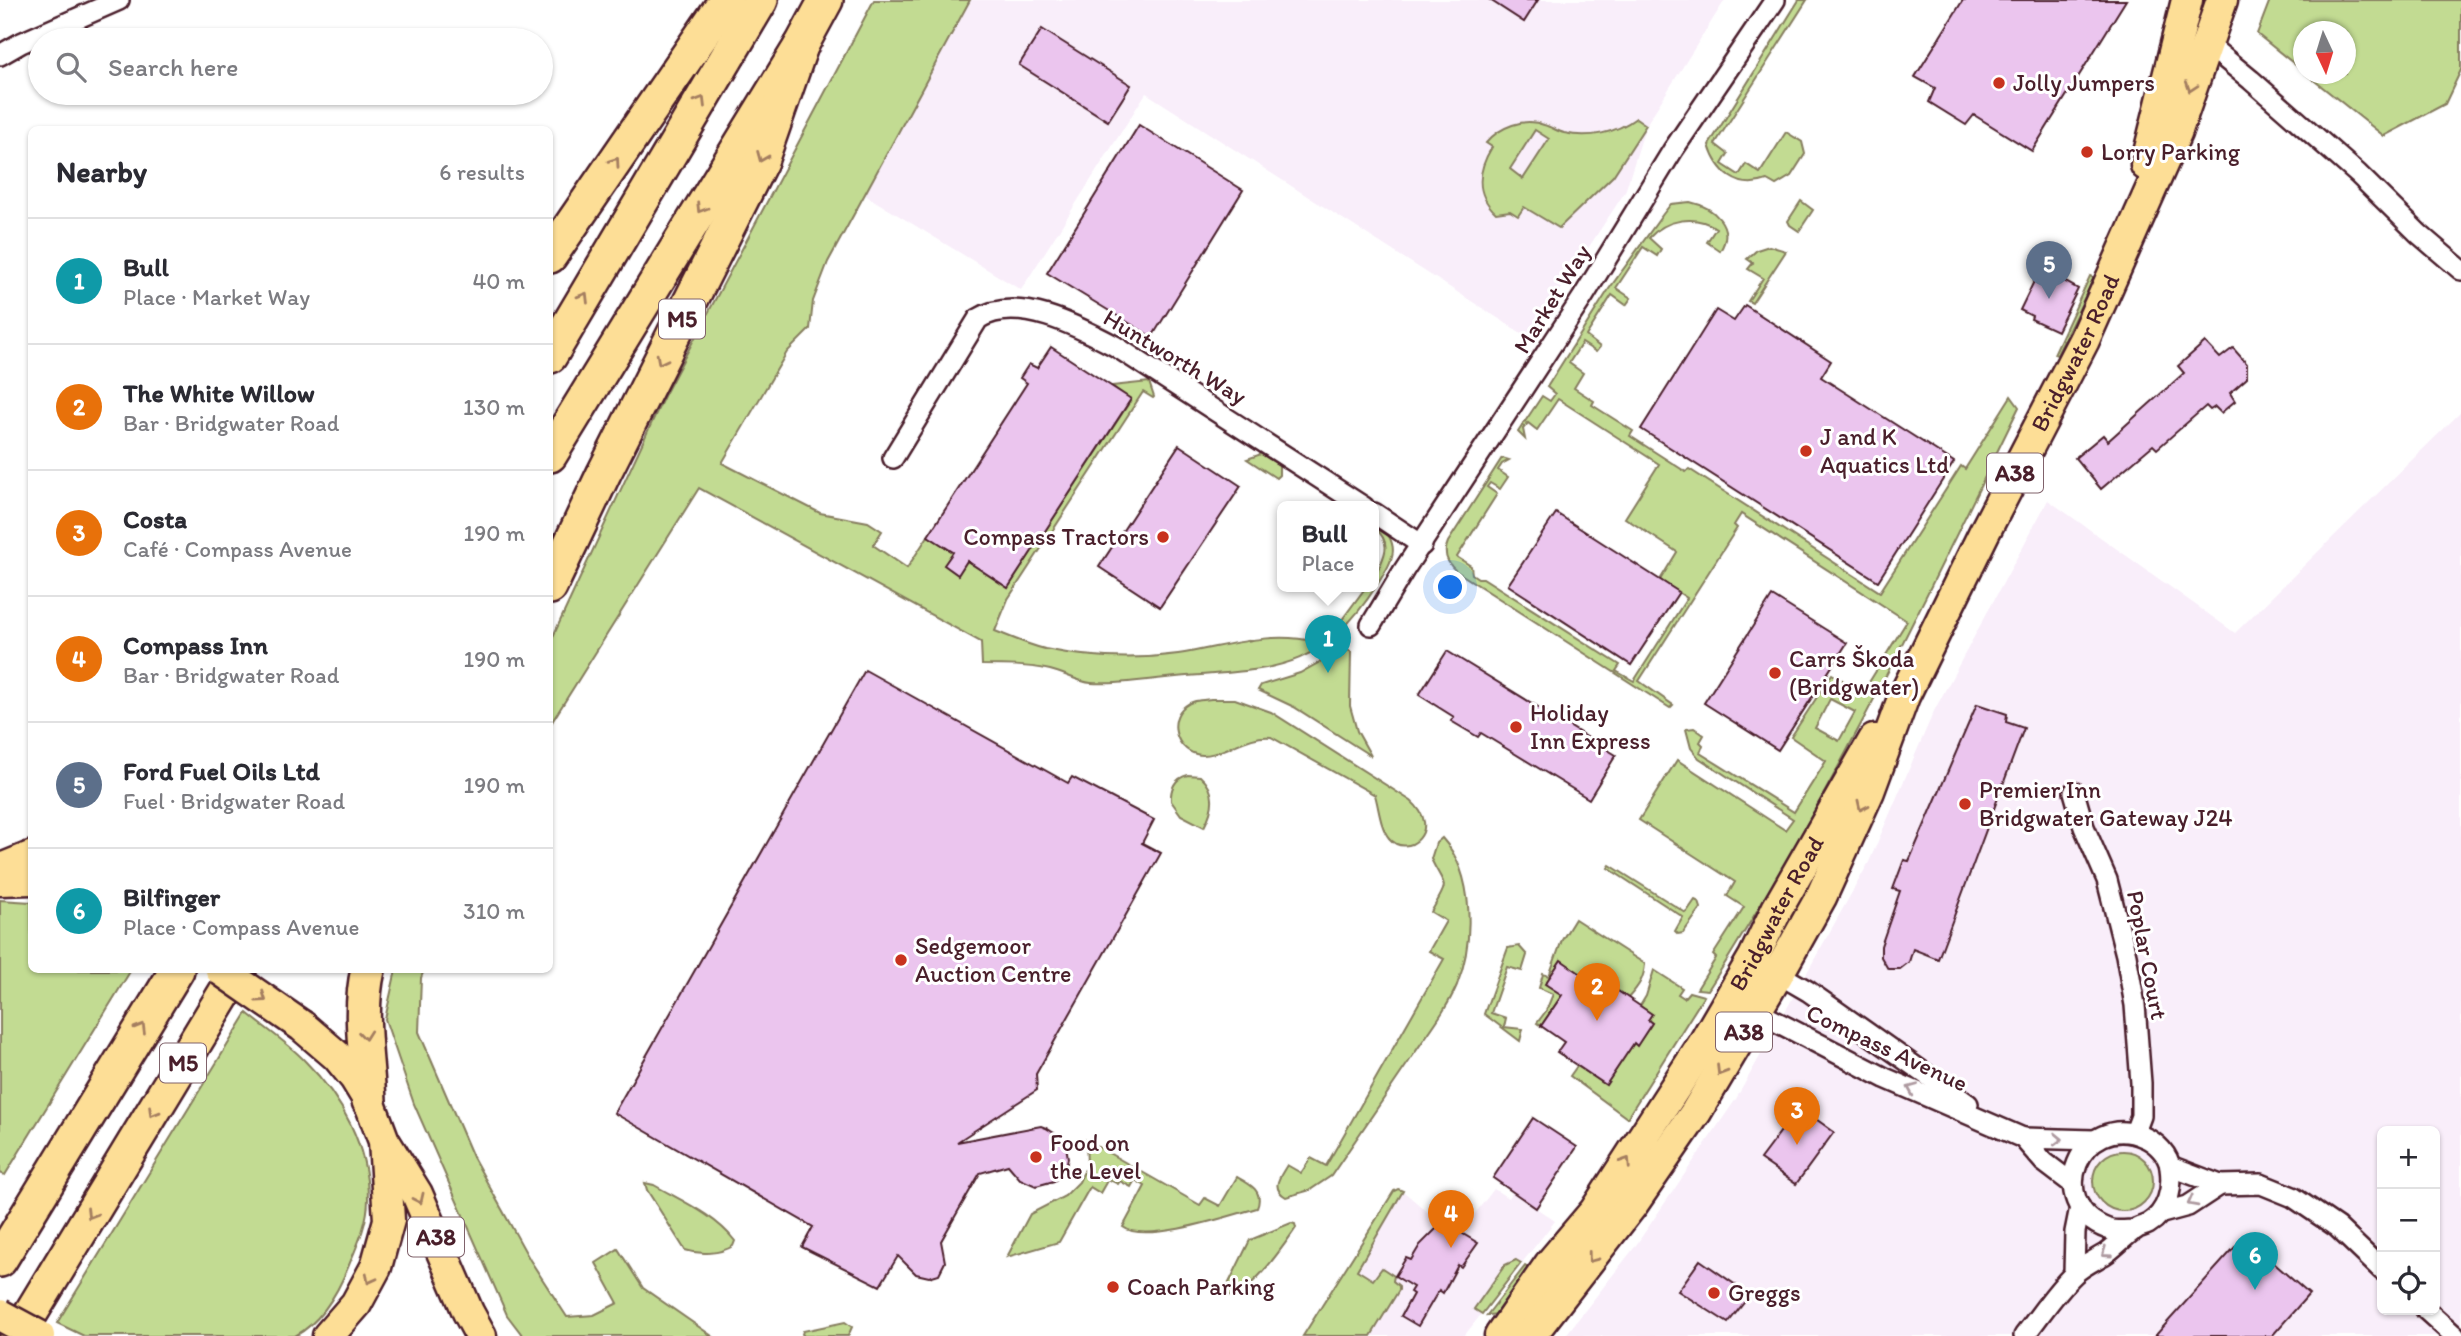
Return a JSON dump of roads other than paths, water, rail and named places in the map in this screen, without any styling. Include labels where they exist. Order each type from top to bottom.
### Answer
[{"type":"highway","points":[[553,252],[726,0]]},
{"type":"highway","points":[[553,351],[761,0]]},
{"type":"highway","name":"M5","points":[[553,450],[801,46],[826,0]]},
{"type":"highway","name":"M5","points":[[553,581],[604,473],[761,161],[801,46]]},
{"type":"highway","points":[[0,871],[28,860]]},
{"type":"highway","name":"M5","points":[[0,1260],[175,973]]},
{"type":"highway","name":"M5","points":[[17,1336],[237,973]]},
{"type":"highway","points":[[367,973],[363,1018],[369,1101]]},
{"type":"main road","name":"A38","points":[[2124,250],[2187,0]]},
{"type":"main road","name":"Bridgwater Road","points":[[1500,1336],[1550,1264],[1595,1211],[1745,1004],[1779,974],[1821,897],[1869,791],[1904,696],[1984,533],[2082,346],[2176,133],[2222,0]]},
{"type":"main road","name":"Bridgwater Road","points":[[1530,1336],[1632,1205],[1696,1112],[1745,1004],[1754,957],[1777,909],[1864,755],[1904,696]]},
{"type":"main road","points":[[0,880],[28,879]]},
{"type":"main road","points":[[225,973],[302,1026],[337,1056],[369,1101],[384,1141],[389,1220],[376,1267],[356,1304],[328,1336]]},
{"type":"main road","name":"A38","points":[[384,1141],[417,1194],[481,1336]]},
{"type":"main road","points":[[0,1315],[39,1336]]},
{"type":"street","points":[[55,28],[119,0]]},
{"type":"street","name":"Market Way","points":[[1371,625],[1583,297],[1672,150],[1775,0]]},
{"type":"street","points":[[0,55],[28,40]]},
{"type":"street","points":[[2206,43],[2329,149],[2461,270]]},
{"type":"street","name":"Huntworth Way","points":[[893,458],[978,319],[990,311],[1008,308],[1080,328],[1115,346],[1355,501]]},
{"type":"street","points":[[1379,516],[1422,545]]},
{"type":"street","name":"Poplar Court","points":[[2074,792],[2084,827],[2107,880],[2129,968],[2135,1005],[2141,1087],[2141,1116],[2135,1132]]},
{"type":"street","name":"Compass Avenue","points":[[1754,957],[1997,1125]]},
{"type":"street","name":"Compass Avenue","points":[[1745,1004],[1885,1079],[2023,1138],[2044,1162],[2073,1184]]},
{"type":"street","points":[[2024,1336],[2074,1273],[2135,1230],[2150,1223],[2162,1213],[2169,1198],[2170,1166],[2163,1151],[2150,1139],[2135,1132],[2106,1134],[2094,1140],[2080,1158],[2072,1178],[2073,1184],[2080,1207],[2090,1219],[2110,1230],[2135,1230]]},
{"type":"street","name":"Compass Avenue","points":[[2023,1138],[2094,1140]]},
{"type":"street","points":[[2170,1166],[2220,1185],[2261,1184],[2293,1197],[2337,1227],[2377,1265]]},
{"type":"street","points":[[2162,1213],[2189,1206],[2220,1185]]},
{"type":"street","points":[[2074,1273],[2080,1207]]},
{"type":"street","points":[[2432,1315],[2455,1336]]},
{"type":"place","name":"Jolly Jumpers","points":[[1999,83]]},
{"type":"place","name":"Lorry Parking","points":[[2087,152]]},
{"type":"place","name":"Ford Fuel Oils Ltd","points":[[2049,299]]},
{"type":"place","name":"J and K Aquatics Ltd","points":[[1806,451]]},
{"type":"place","name":"Compass Tractors","points":[[1163,537]]},
{"type":"place","name":"Bull","points":[[1328,673]]},
{"type":"place","name":"Carrs Škoda (Bridgwater)","points":[[1775,673]]},
{"type":"place","name":"Holiday Inn Express","points":[[1516,727]]},
{"type":"place","name":"Premier Inn Bridgwater Gateway J24","points":[[1965,804]]},
{"type":"place","name":"Sedgemoor Auction Centre","points":[[901,960]]},
{"type":"place","name":"The White Willow","points":[[1597,1021]]},
{"type":"place","name":"Costa","points":[[1797,1145]]},
{"type":"place","name":"Food on the Level","points":[[1036,1157]]},
{"type":"place","name":"Compass Inn","points":[[1451,1248]]},
{"type":"place","name":"Coach Parking","points":[[1113,1287]]},
{"type":"place","name":"Bilfinger","points":[[2255,1290]]},
{"type":"place","name":"Greggs","points":[[1714,1293]]}]
